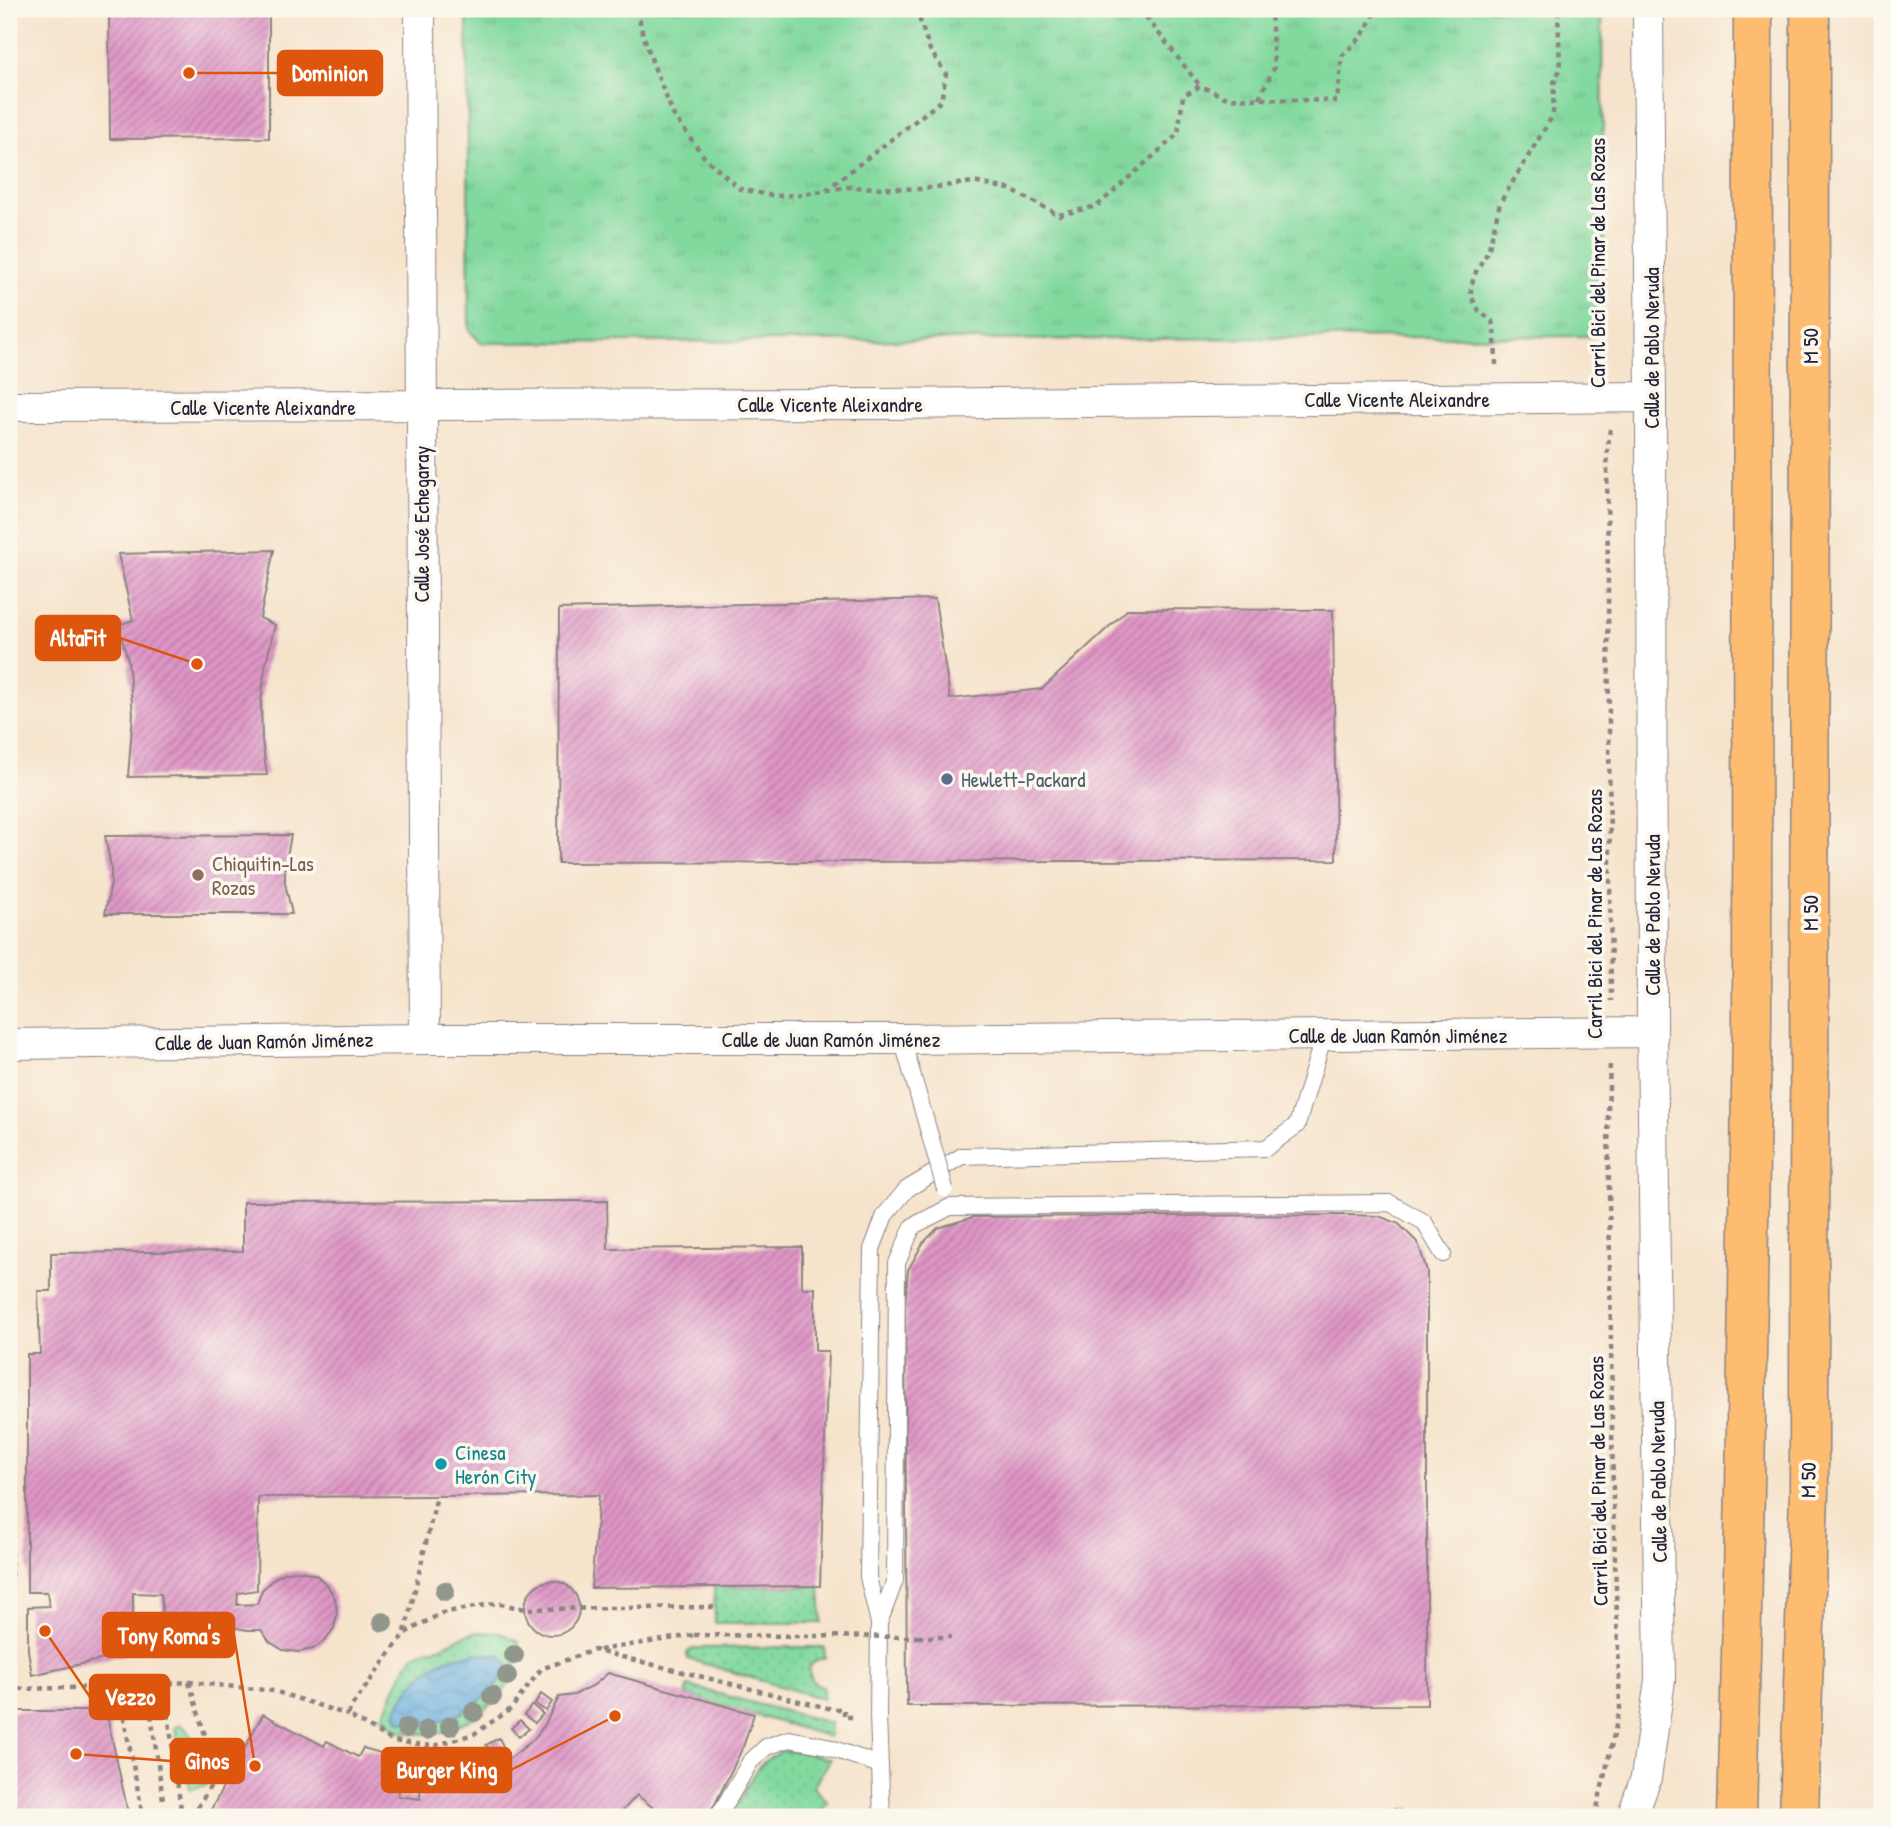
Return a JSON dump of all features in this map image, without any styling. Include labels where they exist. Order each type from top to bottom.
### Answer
[{"type":"highway","points":[[1737,1817],[1752,1025],[1753,9]]},
{"type":"highway","name":"M 50","points":[[1799,1817],[1809,1492],[1810,9]]},
{"type":"street","name":"Calle José Echegaray","points":[[420,9],[425,1039]]},
{"type":"street","name":"Calle de Pablo Neruda","points":[[1632,1817],[1646,1777],[1660,1680],[1652,1032],[1648,9]]},
{"type":"street","name":"Calle Vicente Aleixandre","points":[[9,406],[864,405],[1651,397]]},
{"type":"street","name":"Calle de Juan Ramón Jiménez","points":[[9,1044],[1652,1032]]},
{"type":"lane","points":[[882,1817],[878,1716],[879,1623],[868,1577],[872,1249],[885,1215],[907,1189],[962,1156],[1266,1148],[1297,1125],[1324,1035]]},
{"type":"lane","points":[[902,1039],[950,1207]]},
{"type":"lane","points":[[879,1623],[895,1580],[897,1263],[913,1226],[950,1207],[1390,1203],[1424,1222],[1443,1254]]},
{"type":"lane","points":[[718,1817],[750,1762],[766,1747],[789,1739],[822,1745],[880,1765]]},
{"type":"path","points":[[640,9],[640,25],[674,116],[705,158],[740,189],[774,196],[847,187],[920,189],[973,182],[1009,189],[1059,215],[1097,206],[1178,134],[1183,96],[1199,86]]},
{"type":"path","points":[[825,190],[941,101],[946,74],[930,50],[916,9]]},
{"type":"path","points":[[1140,9],[1199,86],[1227,98],[1337,101],[1342,56],[1362,36],[1377,9]]},
{"type":"path","points":[[1259,98],[1274,68],[1271,9]]},
{"type":"path","points":[[1497,398],[1496,337],[1492,321],[1479,311],[1471,296],[1471,286],[1477,269],[1488,252],[1500,203],[1553,116],[1554,83],[1560,69],[1558,9]]},
{"type":"path","name":"Carril Bici del Pinar de Las Rozas","points":[[1595,1817],[1620,1708],[1613,1499],[1608,1111],[1611,1034],[1607,455],[1612,397]]},
{"type":"path","points":[[9,1421],[11,1689],[118,1687],[189,1682],[274,1691],[348,1715],[393,1741],[433,1746],[474,1734],[511,1709],[541,1670],[594,1650],[694,1635],[951,1637]]},
{"type":"path","points":[[348,1715],[351,1707],[405,1633],[437,1496]]},
{"type":"path","points":[[405,1633],[442,1614],[496,1604],[525,1609],[714,1608]]},
{"type":"path","points":[[594,1650],[832,1709],[844,1709],[844,1717]]},
{"type":"path","points":[[189,1682],[217,1775],[191,1817]]},
{"type":"path","points":[[164,1684],[182,1817]]},
{"type":"path","points":[[147,1685],[163,1800]]},
{"type":"path","points":[[118,1687],[143,1817]]},
{"type":"green space","points":[[467,9],[1602,9],[1604,273],[1592,336],[481,343],[469,330]]},
{"type":"green space","points":[[820,1586],[822,1623],[715,1623],[714,1587]]},
{"type":"green space","points":[[478,1632],[501,1633],[519,1642],[519,1657],[507,1687],[480,1715],[441,1733],[418,1734],[396,1730],[383,1718],[402,1674],[416,1654]]},
{"type":"green space","points":[[824,1647],[825,1658],[816,1660],[809,1668],[812,1680],[823,1687],[823,1699],[688,1659],[687,1653],[693,1648]]},
{"type":"green space","points":[[688,1686],[830,1723],[830,1737],[686,1695]]},
{"type":"green space","points":[[180,1725],[197,1744],[196,1770],[207,1785],[190,1789],[175,1728]]},
{"type":"green space","points":[[781,1751],[799,1751],[830,1759],[813,1787],[828,1802],[816,1817],[730,1817],[758,1768]]},
{"type":"water","points":[[476,1653],[501,1655],[509,1667],[476,1704],[448,1719],[433,1723],[400,1721],[396,1712],[410,1687],[423,1674],[447,1659]]},
{"type":"building","points":[[109,9],[269,9],[269,138],[110,139]]},
{"type":"building","points":[[274,550],[260,618],[275,625],[265,667],[261,703],[267,775],[128,777],[133,714],[128,660],[118,625],[133,620],[118,554]]},
{"type":"building","name":"Hewlett-Packard","points":[[935,599],[950,699],[1042,689],[1128,609],[1333,610],[1336,860],[558,863],[559,609]]},
{"type":"building","name":"Chiquitin-Las Rozas","points":[[291,835],[285,883],[292,914],[105,914],[111,867],[105,836]]},
{"type":"building","points":[[607,1201],[608,1249],[802,1247],[802,1288],[815,1288],[815,1351],[828,1351],[820,1586],[591,1588],[599,1495],[258,1497],[257,1590],[238,1593],[237,1605],[257,1604],[262,1590],[273,1579],[286,1572],[301,1571],[316,1575],[327,1585],[335,1598],[337,1613],[334,1628],[325,1640],[313,1649],[298,1652],[283,1650],[270,1642],[261,1630],[206,1622],[163,1621],[161,1594],[133,1593],[133,1621],[122,1623],[131,1653],[32,1675],[28,1650],[28,1607],[49,1606],[47,1592],[27,1592],[27,1354],[40,1354],[38,1291],[51,1291],[51,1253],[243,1251],[243,1202]]},
{"type":"building","points":[[1379,1216],[1399,1224],[1418,1243],[1427,1271],[1427,1705],[907,1706],[905,1305],[908,1270],[923,1243],[938,1228],[973,1217]]},
{"type":"building","points":[[557,1581],[567,1585],[575,1593],[579,1608],[575,1623],[567,1631],[547,1635],[537,1631],[529,1623],[525,1603],[529,1593],[537,1585]]},
{"type":"building","points":[[608,1673],[754,1714],[743,1747],[706,1817],[665,1817],[637,1795],[617,1817],[207,1817],[263,1714],[324,1746],[327,1741],[358,1757],[363,1748],[405,1760],[398,1796],[420,1799],[422,1759],[449,1758],[452,1773],[491,1762],[493,1768],[534,1739],[559,1697],[574,1695],[594,1685]]},
{"type":"building","points":[[541,1694],[552,1702],[546,1711],[535,1704]]},
{"type":"building","points":[[532,1705],[543,1714],[535,1723],[524,1715]]},
{"type":"building","points":[[9,1711],[106,1711],[129,1817],[9,1817]]},
{"type":"building","points":[[520,1720],[529,1729],[519,1737],[511,1728]]},
{"type":"building","points":[[499,1738],[505,1750],[492,1756],[486,1745]]},
{"type":"place","name":"Dominion","points":[[189,73]]},
{"type":"place","name":"AltaFit","points":[[197,664]]},
{"type":"place","name":"Hewlett-Packard","points":[[947,779]]},
{"type":"place","name":"Chiquitin-Las Rozas","points":[[198,875]]},
{"type":"place","name":"Cinesa Herón City","points":[[441,1464]]},
{"type":"place","name":"Vezzo","points":[[45,1631]]},
{"type":"place","name":"Burger King","points":[[615,1716]]},
{"type":"place","name":"Ginos","points":[[76,1754]]},
{"type":"place","name":"Tony Roma's","points":[[255,1766]]}]
